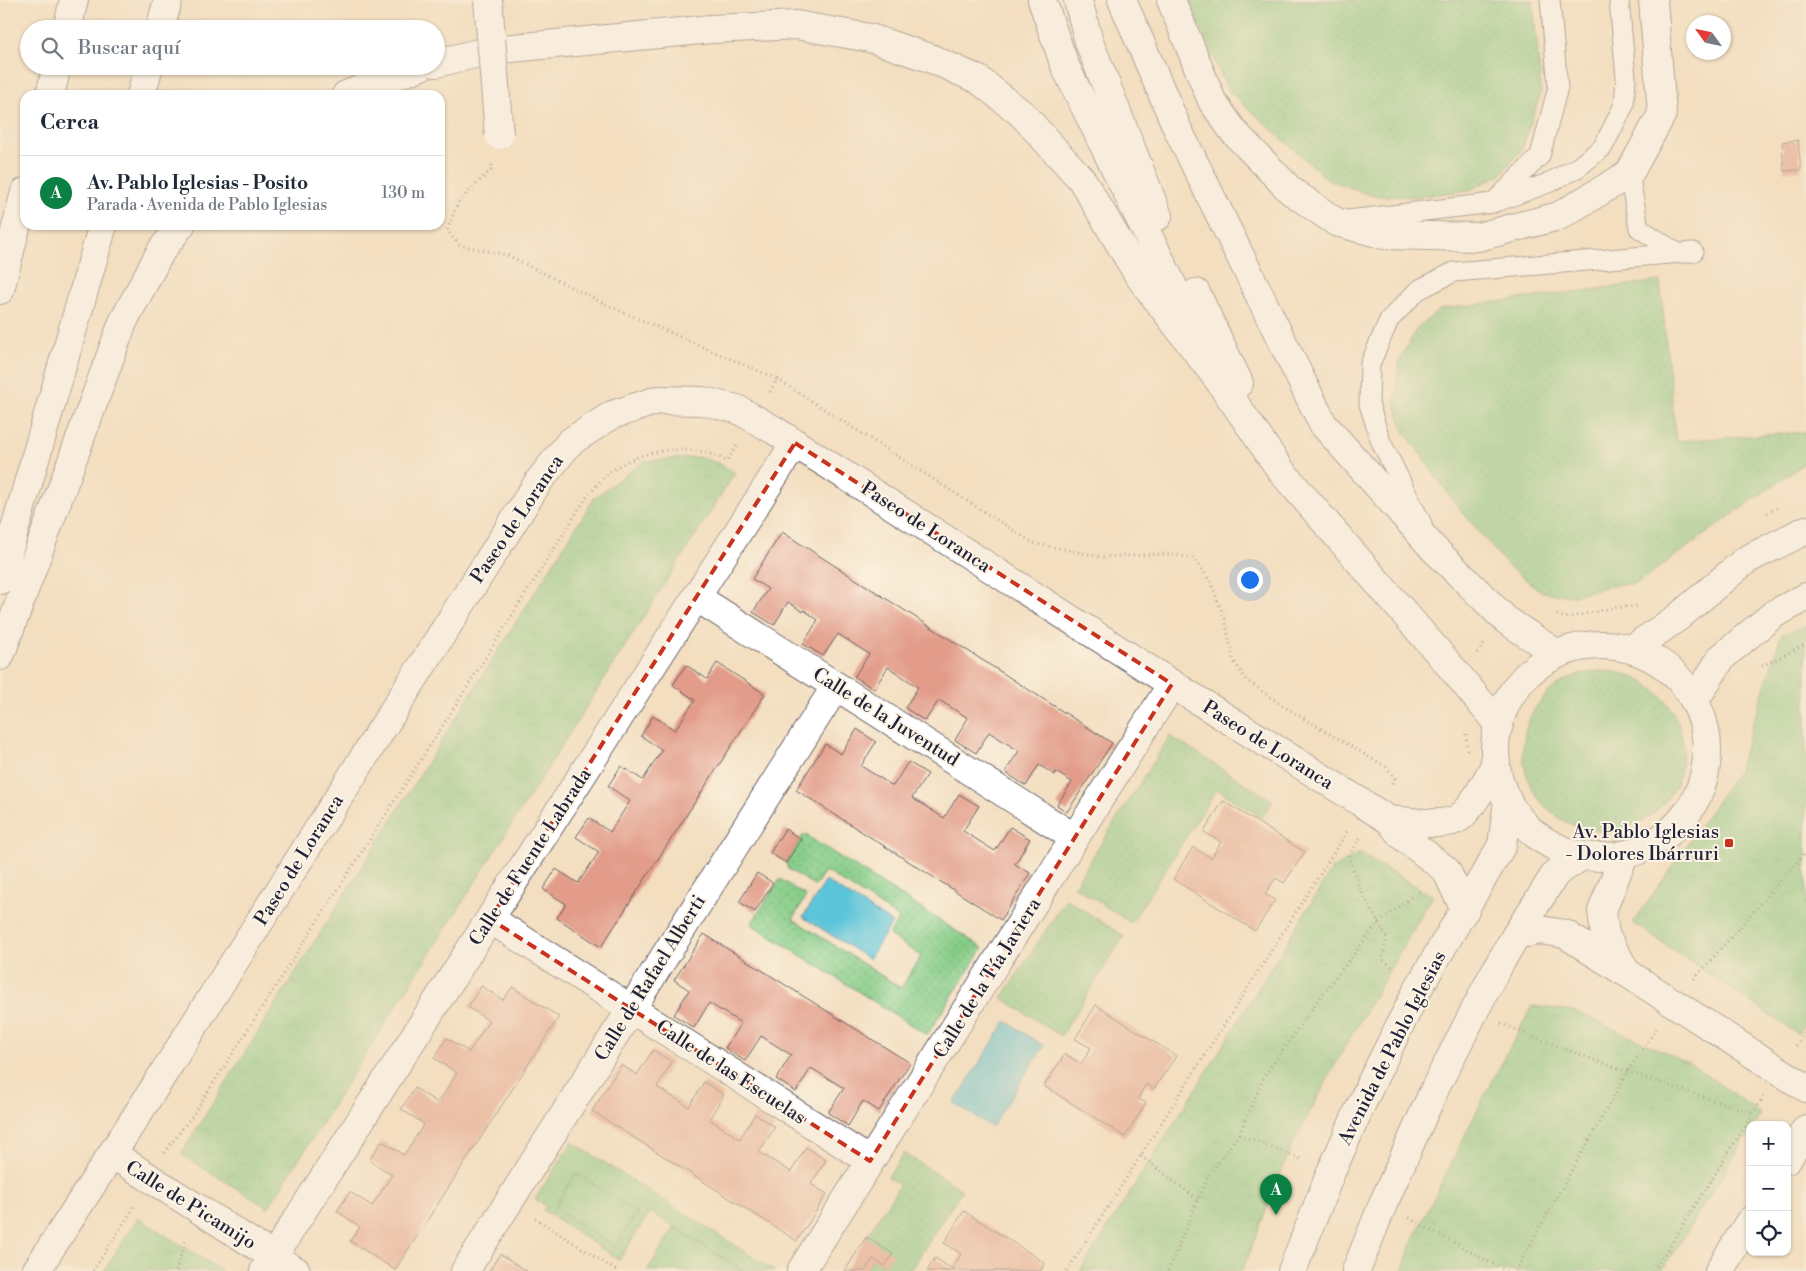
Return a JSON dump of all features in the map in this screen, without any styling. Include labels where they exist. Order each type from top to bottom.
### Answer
[{"type":"main road","points":[[69,20],[74,0]]},
{"type":"main road","points":[[162,20],[168,0]]},
{"type":"main road","points":[[488,0],[499,135]]},
{"type":"main road","points":[[1042,0],[1065,66],[1220,382]]},
{"type":"main road","points":[[1078,0],[1089,42],[1151,201],[1282,472]]},
{"type":"main road","points":[[1122,0],[1178,130],[1323,424],[1433,548],[1506,620],[1557,654]]},
{"type":"main road","points":[[1141,0],[1178,130]]},
{"type":"main road","points":[[1171,0],[1212,101],[1234,132],[1291,190],[1336,222],[1385,235],[1478,237],[1559,216],[1629,174],[1662,114],[1653,0]]},
{"type":"main road","points":[[445,61],[502,49],[712,29],[796,26],[870,38],[930,58],[979,80],[1022,114],[1082,180],[1139,276],[1220,382],[1282,472],[1458,674],[1499,725]]},
{"type":"main road","points":[[51,90],[55,75]]},
{"type":"main road","points":[[142,90],[147,75]]},
{"type":"main road","points":[[359,90],[398,75]]},
{"type":"main road","points":[[0,290],[20,212]]},
{"type":"main road","points":[[0,580],[102,230]]},
{"type":"main road","points":[[0,656],[122,322],[161,252],[177,230]]},
{"type":"main road","name":"Paseo de Loranca","points":[[36,1271],[539,481],[570,442],[612,415],[658,400],[702,401],[737,409],[754,417],[1381,816],[1401,835],[1446,870],[1465,910]]},
{"type":"main road","name":"Calle de Fuente Labrada","points":[[269,1264],[795,444]]},
{"type":"main road","points":[[1632,649],[1677,618],[1746,560],[1806,530]]},
{"type":"main road","name":"Calle de la Juventud","points":[[696,597],[1075,838]]},
{"type":"main road","points":[[1695,700],[1722,657],[1774,614],[1806,597]]},
{"type":"main road","points":[[1602,644],[1632,649],[1659,661],[1680,679],[1695,700],[1705,725],[1708,754],[1700,790],[1686,814],[1668,833],[1647,847],[1624,855],[1603,857],[1582,856],[1555,847],[1528,828],[1508,801],[1500,784],[1495,746],[1499,725],[1511,696],[1530,672],[1557,654],[1581,646],[1602,644]]},
{"type":"main road","name":"Calle de la Tía Javiera","points":[[801,1271],[1172,684]]},
{"type":"main road","name":"Calle de Rafael Alberti","points":[[465,1271],[836,686]]},
{"type":"main road","name":"Paseo de Loranca","points":[[1381,816],[1436,824],[1458,818],[1475,799],[1496,763]]},
{"type":"main road","name":"Avenida de Pablo Iglesias","points":[[1292,1271],[1331,1172],[1371,1083],[1419,987],[1502,845],[1508,801]]},
{"type":"main road","points":[[1624,855],[1602,911],[1605,935],[1627,973]]},
{"type":"main road","points":[[1356,1271],[1383,1204],[1432,1096],[1474,1011],[1516,935],[1556,873],[1582,856]]},
{"type":"main road","name":"Calle de las Escuelas","points":[[490,919],[870,1161]]},
{"type":"main road","points":[[1516,935],[1540,930],[1565,934],[1806,1088]]},
{"type":"main road","points":[[1791,1154],[1806,1130]]},
{"type":"main road","name":"Calle de Picamijo","points":[[112,1154],[149,1178],[269,1264],[296,1271]]},
{"type":"main road","points":[[1719,1271],[1746,1227]]},
{"type":"lane","points":[[1493,203],[1540,156],[1558,87],[1550,0]]},
{"type":"lane","points":[[1336,222],[1493,203],[1548,183],[1578,168],[1603,147],[1624,105],[1626,78],[1619,0]]},
{"type":"lane","points":[[1433,548],[1381,442],[1369,404],[1370,364],[1389,320],[1418,290],[1454,272],[1685,253],[1639,228],[1629,174]]},
{"type":"path","points":[[499,135],[491,170],[458,202],[447,231],[459,245],[507,255],[609,306],[777,379],[1033,543],[1103,557],[1166,554],[1194,558],[1210,580],[1225,619],[1234,659],[1245,679],[1282,706],[1386,767],[1395,778],[1390,791],[1381,804],[1381,816],[1367,828],[1349,856],[1361,891],[1387,938],[1382,959],[1419,987]]},
{"type":"path","points":[[93,1271],[131,1212],[137,1196],[169,1146],[195,1112],[586,498],[610,472],[640,455],[679,449],[715,455],[727,461],[777,379]]},
{"type":"path","points":[[1067,1271],[1346,832],[1381,816]]},
{"type":"path","points":[[1515,1271],[1628,1071],[1674,1003],[1806,852]]},
{"type":"path","points":[[1168,1271],[1207,1178],[1239,1134],[1265,1075],[1321,996],[1379,922],[1446,870]]},
{"type":"path","points":[[1474,1011],[1544,1041],[1753,1113]]},
{"type":"path","points":[[1654,1271],[1806,1031]]},
{"type":"path","points":[[1141,1156],[1198,1200]]},
{"type":"path","points":[[509,1201],[617,1271]]},
{"type":"path","points":[[176,1271],[185,1241]]},
{"type":"highlighted area","points":[[795,443],[1172,684],[870,1161],[490,919]]},
{"type":"green space","points":[[1189,0],[1533,0],[1541,92],[1522,149],[1501,174],[1470,190],[1416,197],[1373,196],[1327,179],[1227,89]]},
{"type":"green space","points":[[1660,281],[1676,441],[1806,432],[1806,462],[1636,584],[1611,585],[1571,596],[1542,592],[1507,565],[1454,502],[1404,431],[1395,402],[1399,362],[1417,328],[1441,309]]},
{"type":"green space","points":[[699,457],[720,464],[735,473],[268,1208],[181,1154],[595,497],[644,461]]},
{"type":"green space","points":[[1806,626],[1806,1021],[1798,1034],[1633,923],[1738,771],[1781,635]]},
{"type":"green space","points":[[1611,671],[1641,680],[1660,694],[1670,706],[1677,720],[1682,735],[1682,767],[1677,782],[1670,796],[1660,808],[1648,818],[1626,828],[1611,831],[1595,831],[1580,828],[1558,818],[1536,796],[1524,767],[1523,743],[1526,728],[1536,706],[1558,684],[1587,672]]},
{"type":"green space","points":[[1170,736],[1273,801],[1262,818],[1217,789],[1131,923],[1074,886]]},
{"type":"green space","points":[[804,834],[983,948],[927,1035],[751,924],[780,879],[806,896],[793,919],[901,988],[921,956],[889,935],[899,918],[825,871],[815,886],[788,869],[786,863]]},
{"type":"green space","points":[[1359,853],[1433,896],[1344,1048],[1290,1150],[1242,1271],[1080,1271],[1213,1062],[1332,869]]},
{"type":"green space","points":[[1066,899],[1124,936],[1061,1036],[1002,998]]},
{"type":"green space","points":[[1532,1006],[1574,1011],[1693,1065],[1761,1114],[1757,1121],[1746,1121],[1746,1138],[1662,1271],[1402,1271],[1413,1240],[1485,1095]]},
{"type":"green space","points":[[572,1142],[775,1271],[744,1271],[650,1212],[619,1260],[543,1210],[546,1206],[535,1199]]},
{"type":"green space","points":[[904,1153],[962,1190],[910,1271],[865,1271],[873,1259],[885,1266],[892,1254],[866,1237],[900,1185],[888,1177]]},
{"type":"green space","points":[[576,1173],[637,1213],[615,1247],[554,1208]]},
{"type":"green space","points":[[138,1218],[222,1271],[104,1271]]},
{"type":"green space","points":[[674,1228],[744,1271],[647,1271]]},
{"type":"water","points":[[826,881],[892,923],[869,959],[803,917]]},
{"type":"water","points":[[1006,1021],[1044,1046],[992,1127],[954,1103]]},
{"type":"building","points":[[1798,140],[1801,170],[1784,171],[1782,142]]},
{"type":"building","points":[[782,532],[1112,743],[1067,812],[1057,805],[1072,782],[1056,772],[1055,775],[1039,765],[1026,786],[1005,772],[1019,751],[989,732],[976,753],[955,740],[968,718],[939,700],[925,721],[905,708],[918,687],[888,667],[874,689],[854,677],[869,654],[838,634],[823,656],[803,644],[818,620],[804,610],[803,612],[788,602],[774,625],[753,612],[768,589],[752,579]]},
{"type":"building","points":[[717,663],[765,694],[601,947],[557,918],[566,904],[543,889],[556,869],[578,883],[599,852],[576,837],[589,818],[610,832],[630,801],[608,786],[621,766],[643,780],[662,750],[641,736],[653,716],[675,730],[695,700],[673,685],[686,665],[707,679]]},
{"type":"building","points":[[857,729],[876,742],[861,766],[893,786],[908,762],[928,774],[912,798],[944,818],[959,794],[979,806],[963,831],[995,851],[1010,827],[1030,839],[1015,864],[1030,873],[1001,920],[796,790],[825,744],[841,754]]},
{"type":"building","points":[[1223,801],[1305,852],[1284,883],[1276,878],[1265,894],[1275,900],[1255,931],[1173,879],[1193,847],[1211,858],[1221,842],[1204,832]]},
{"type":"building","points":[[785,829],[801,839],[786,863],[770,853]]},
{"type":"building","points":[[757,873],[773,883],[755,912],[739,902]]},
{"type":"building","points":[[704,934],[910,1063],[879,1111],[863,1101],[848,1126],[828,1113],[844,1088],[811,1068],[796,1092],[776,1079],[791,1055],[761,1036],[745,1061],[725,1048],[741,1023],[709,1003],[694,1028],[674,1015],[689,990],[674,980]]},
{"type":"building","points":[[481,986],[503,1000],[512,987],[559,1017],[395,1270],[350,1241],[360,1227],[337,1211],[350,1192],[372,1206],[392,1175],[369,1160],[382,1141],[404,1155],[424,1124],[401,1109],[415,1088],[438,1103],[457,1073],[434,1058],[447,1038],[469,1052],[489,1021],[468,1007]]},
{"type":"building","points":[[1096,1005],[1176,1056],[1154,1089],[1146,1084],[1138,1098],[1146,1103],[1125,1137],[1044,1086],[1065,1054],[1081,1064],[1083,1061],[1091,1048],[1075,1039]]},
{"type":"building","points":[[653,1050],[672,1062],[657,1087],[689,1107],[704,1082],[724,1095],[709,1119],[740,1139],[755,1114],[775,1127],[759,1152],[791,1172],[806,1147],[826,1160],[811,1184],[827,1194],[797,1241],[592,1111],[621,1065],[637,1075]]},
{"type":"building","points":[[964,1211],[1045,1263],[1040,1271],[927,1271],[935,1258],[952,1269],[961,1254],[944,1243]]},
{"type":"building","points":[[866,1237],[893,1254],[885,1266],[873,1259],[865,1271],[845,1271]]},
{"type":"building","points":[[500,1254],[527,1271],[489,1271]]},
{"type":"place","name":"Av. Pablo Iglesias - Dolores Ibárruri","points":[[1729,843]]},
{"type":"place","name":"Av. Pablo Iglesias - Posito","points":[[1276,1215]]}]
